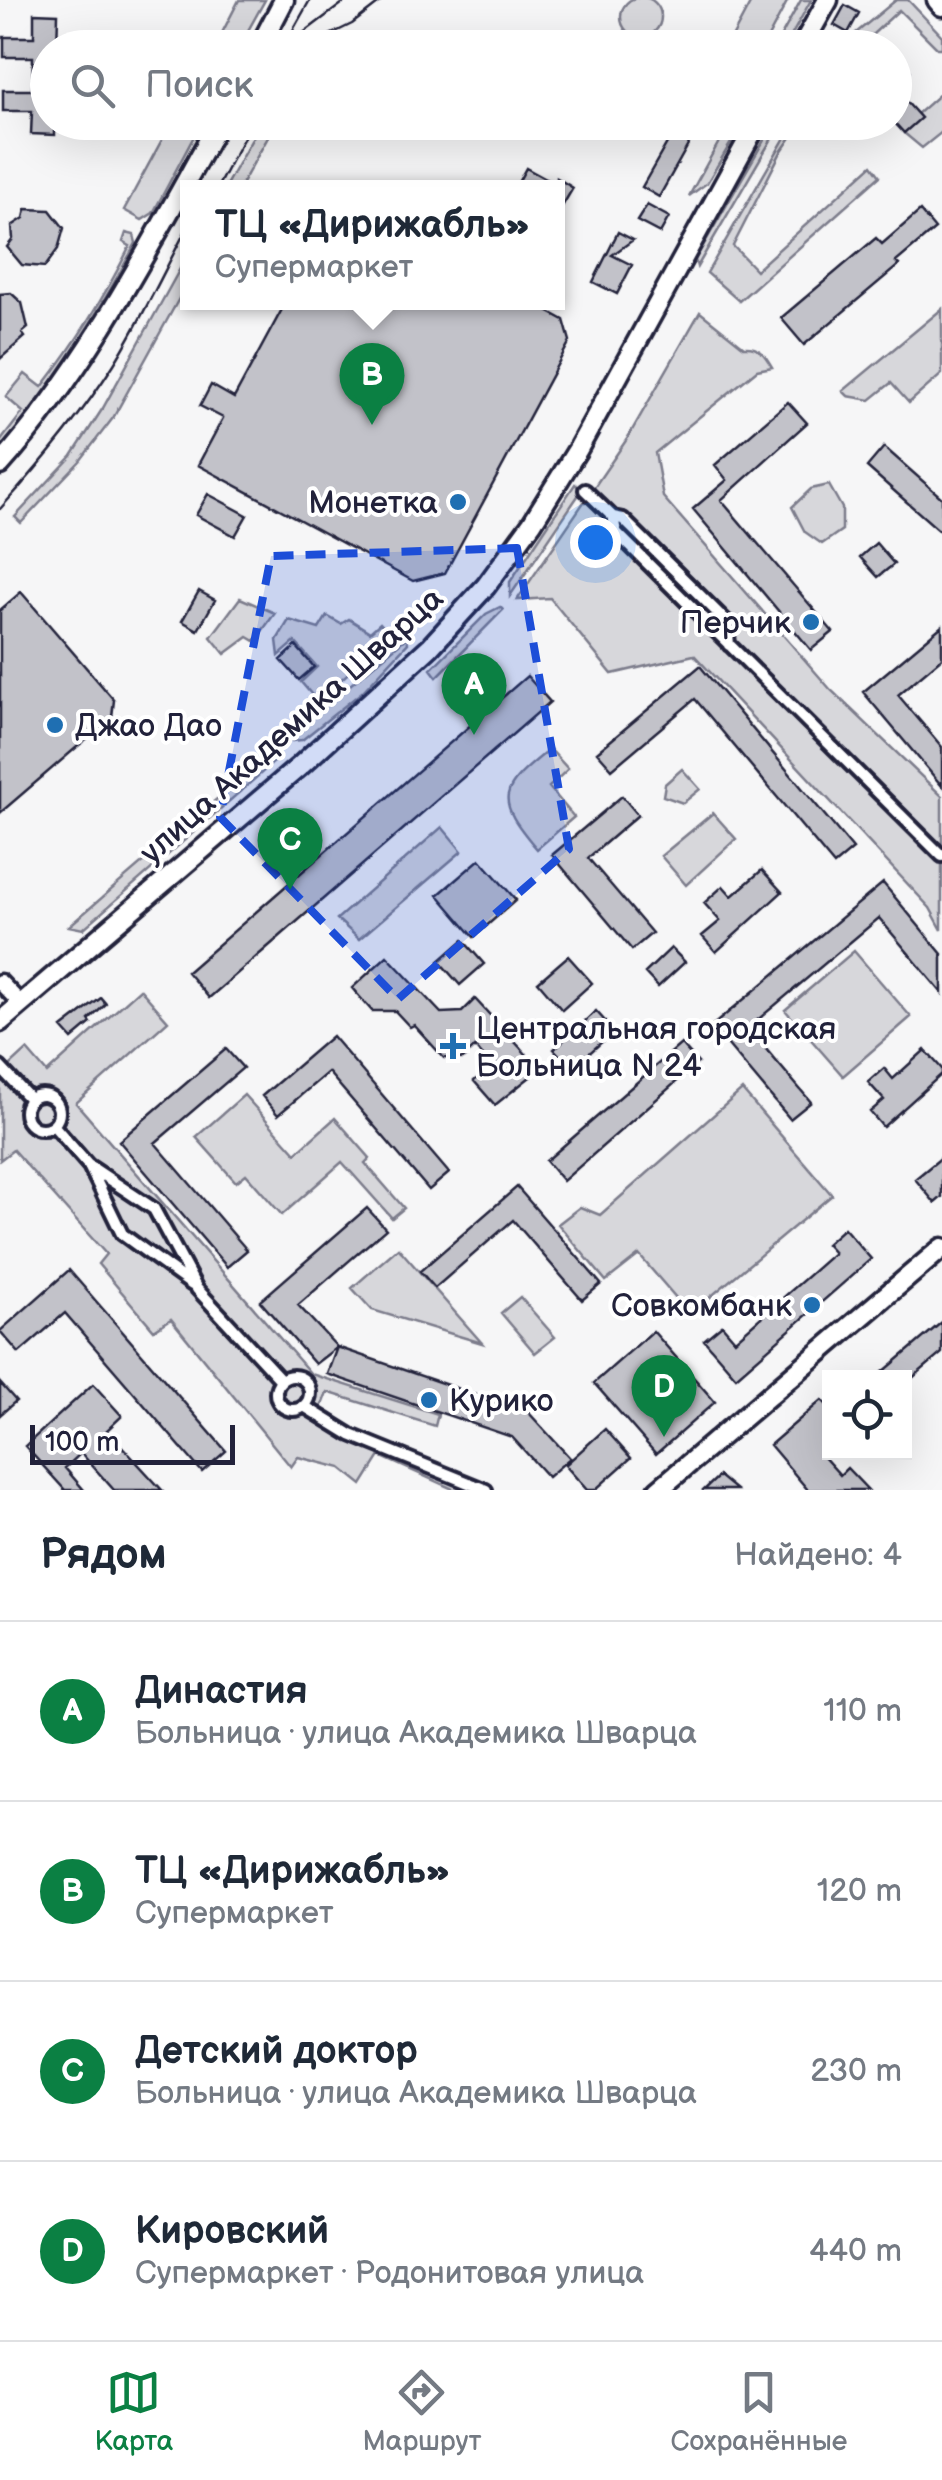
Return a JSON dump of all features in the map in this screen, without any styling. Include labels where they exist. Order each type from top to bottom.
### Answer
[{"type":"street","points":[[268,30],[284,0]]},
{"type":"street","points":[[811,30],[828,0]]},
{"type":"street","points":[[936,0],[942,6]]},
{"type":"street","points":[[187,180],[209,140]]},
{"type":"street","name":"улица Академика Шварца","points":[[0,1022],[300,766],[430,648],[486,586],[532,523],[578,449],[748,140]]},
{"type":"street","points":[[0,465],[62,391],[106,325],[180,192]]},
{"type":"street","points":[[585,490],[614,517],[616,532],[942,856]]},
{"type":"street","points":[[0,982],[21,1004]]},
{"type":"street","points":[[0,1067],[30,1099]]},
{"type":"street","points":[[43,1094],[55,1100],[60,1114],[54,1126],[40,1130],[28,1124],[24,1111],[30,1099],[43,1094]]},
{"type":"street","points":[[54,1126],[88,1165],[122,1234],[197,1289],[281,1380]]},
{"type":"street","points":[[88,1165],[154,1208],[197,1289]]},
{"type":"street","points":[[658,1490],[942,1248]]},
{"type":"street","points":[[292,1375],[304,1379],[310,1397],[304,1406],[294,1410],[281,1405],[275,1393],[281,1380],[292,1375]]},
{"type":"street","points":[[304,1406],[351,1435],[486,1490]]},
{"type":"highlighted area","points":[[517,548],[569,849],[398,999],[220,817],[271,556]]},
{"type":"shaded area","points":[[632,-1],[650,-1],[660,9],[660,25],[656,30],[626,30],[622,25],[622,9]]},
{"type":"shaded area","points":[[239,0],[265,0],[248,30],[224,30]]},
{"type":"shaded area","points":[[752,0],[788,0],[772,30],[736,30]]},
{"type":"shaded area","points":[[801,0],[811,0],[794,30],[784,30]]},
{"type":"shaded area","points":[[896,0],[908,0],[942,36],[942,48],[937,48],[899,10],[877,30],[860,30]]},
{"type":"shaded area","points":[[942,92],[942,132],[922,148],[912,140],[912,121]]},
{"type":"shaded area","points":[[162,140],[192,140],[153,213],[142,220],[124,210]]},
{"type":"shaded area","points":[[251,140],[266,140],[244,180],[229,180]]},
{"type":"shaded area","points":[[720,140],[733,140],[707,183],[689,196]]},
{"type":"shaded area","points":[[764,140],[771,140],[697,267],[695,260]]},
{"type":"shaded area","points":[[784,140],[789,140],[733,246],[756,270],[872,165],[880,176],[739,301],[707,273]]},
{"type":"shaded area","points":[[126,233],[134,235],[136,243],[106,297],[56,375],[0,450],[0,442],[23,412],[6,397],[25,374],[42,387],[55,370],[130,246],[123,242]]},
{"type":"shaded area","points":[[180,269],[180,297],[113,418],[80,461],[21,523],[15,517],[72,456]]},
{"type":"shaded area","points":[[942,309],[942,374],[909,403],[891,383],[870,400],[848,396],[843,391]]},
{"type":"shaded area","points":[[700,312],[744,347],[761,352],[772,367],[757,370],[655,453],[663,497],[831,690],[942,796],[942,930],[930,908],[694,655],[612,674],[550,598],[517,600],[627,439]]},
{"type":"shaded area","points":[[575,484],[582,490],[510,596],[510,582]]},
{"type":"shaded area","points":[[829,485],[842,508],[842,530],[822,544],[805,532],[792,507],[811,489]]},
{"type":"shaded area","points":[[240,598],[275,613],[255,641],[248,637],[225,654],[211,637]]},
{"type":"shaded area","points":[[500,607],[503,610],[437,677],[431,669],[486,614]]},
{"type":"shaded area","points":[[327,616],[341,624],[349,619],[370,632],[380,623],[391,635],[317,701],[301,682],[317,667],[295,642],[279,656],[277,640],[289,620],[319,629]]},
{"type":"shaded area","points":[[407,637],[408,643],[362,692],[302,740],[292,741],[288,737]]},
{"type":"shaded area","points":[[275,749],[274,762],[83,929],[69,926]]},
{"type":"shaded area","points":[[550,749],[568,769],[549,787],[574,817],[537,849],[514,818],[508,796],[520,775]]},
{"type":"shaded area","points":[[682,769],[700,789],[683,803],[663,796],[665,784]]},
{"type":"shaded area","points":[[713,813],[736,839],[686,885],[661,856]]},
{"type":"shaded area","points":[[442,827],[462,851],[359,939],[337,919]]},
{"type":"shaded area","points":[[854,951],[911,1017],[843,1076],[785,1010]]},
{"type":"shaded area","points":[[140,989],[168,1021],[76,1103],[311,1374],[438,1414],[435,1426],[327,1392],[316,1421],[485,1490],[455,1490],[380,1456],[362,1485],[341,1468],[298,1457],[291,1467],[171,1319],[154,1330],[98,1264],[106,1254],[13,1150],[0,1160],[0,1075],[27,1050],[47,1073]]},
{"type":"shaded area","points":[[742,1090],[832,1195],[690,1314],[639,1255],[606,1281],[558,1224],[580,1207],[600,1215]]},
{"type":"shaded area","points":[[244,1095],[296,1153],[335,1118],[370,1158],[365,1163],[404,1208],[392,1218],[342,1162],[282,1215],[246,1174],[236,1182],[196,1137]]},
{"type":"shaded area","points":[[398,1248],[482,1343],[372,1310],[352,1288]]},
{"type":"shaded area","points":[[520,1297],[555,1337],[535,1353],[501,1313]]},
{"type":"building","points":[[845,5],[859,13],[850,30],[834,25]]},
{"type":"building","points":[[34,13],[58,14],[58,30],[34,30]]},
{"type":"building","points":[[4,37],[30,37],[30,57],[4,57]]},
{"type":"building","points":[[3,90],[30,90],[30,111],[3,111]]},
{"type":"building","points":[[912,108],[921,118],[912,126]]},
{"type":"building","points":[[669,140],[691,140],[659,197],[642,187]]},
{"type":"building","points":[[526,168],[548,180],[519,180]]},
{"type":"building","points":[[565,183],[573,188],[565,202]]},
{"type":"building","points":[[647,205],[669,217],[660,233],[637,221]]},
{"type":"building","points":[[26,209],[50,210],[64,228],[58,249],[45,267],[22,265],[7,247],[13,239],[12,226],[24,218]]},
{"type":"building","points":[[920,211],[935,229],[896,262],[899,265],[804,345],[781,318],[876,238],[882,244]]},
{"type":"building","points":[[618,232],[633,240],[612,255],[632,265],[617,294],[593,282]]},
{"type":"building","points":[[11,293],[22,303],[28,328],[22,333],[25,337],[0,359],[0,294]]},
{"type":"building","points":[[282,310],[546,310],[564,320],[570,341],[445,573],[413,581],[198,465],[223,418],[200,406],[211,385],[234,398]]},
{"type":"building","points":[[788,402],[807,423],[721,500],[833,632],[811,650],[693,509],[727,480],[715,465]]},
{"type":"building","points":[[884,447],[942,498],[942,533],[867,467]]},
{"type":"building","points":[[208,494],[247,515],[235,536],[196,515]]},
{"type":"building","points":[[876,543],[894,564],[878,577],[860,557]]},
{"type":"building","points":[[199,591],[215,600],[198,630],[182,621]]},
{"type":"building","points":[[21,592],[114,700],[112,717],[0,813],[0,610]]},
{"type":"building","points":[[942,626],[942,658],[898,695],[942,747],[942,786],[863,692]]},
{"type":"building","points":[[296,646],[314,667],[299,680],[281,660]]},
{"type":"building","points":[[700,666],[853,849],[834,865],[695,699],[612,769],[597,752]]},
{"type":"building","points":[[527,676],[550,702],[209,998],[187,972]]},
{"type":"building","points":[[622,796],[638,815],[588,858],[652,933],[632,950],[552,855]]},
{"type":"building","points":[[480,859],[516,900],[474,937],[438,895]]},
{"type":"building","points":[[762,870],[782,892],[716,952],[702,936],[720,921],[704,903],[723,886],[732,896]]},
{"type":"building","points":[[883,883],[942,954],[942,993],[879,918],[748,1028],[811,1102],[790,1119],[712,1026]]},
{"type":"building","points":[[463,940],[484,964],[460,985],[439,961]]},
{"type":"building","points":[[671,948],[685,962],[658,987],[645,973]]},
{"type":"building","points":[[387,956],[441,1013],[462,1012],[475,999],[540,1069],[495,1105],[474,1081],[491,1065],[475,1047],[463,1059],[444,1058],[414,1025],[410,1027],[395,1011],[372,1011],[352,988]]},
{"type":"building","points":[[568,956],[592,983],[562,1010],[538,982]]},
{"type":"building","points":[[101,998],[106,1004],[72,1039],[62,1028]]},
{"type":"building","points":[[596,1011],[614,1031],[572,1069],[554,1049]]},
{"type":"building","points":[[332,1036],[449,1173],[429,1190],[328,1072],[278,1115],[262,1096]]},
{"type":"building","points":[[681,1044],[698,1063],[563,1181],[546,1161]]},
{"type":"building","points":[[226,1049],[243,1068],[155,1143],[247,1250],[227,1267],[119,1141]]},
{"type":"building","points":[[925,1050],[942,1074],[883,1127],[870,1112],[884,1100],[868,1082],[884,1068],[893,1079]]},
{"type":"building","points":[[942,1157],[942,1197],[935,1203],[915,1179]]},
{"type":"building","points":[[517,1187],[601,1284],[582,1300],[513,1220],[435,1288],[420,1271]]},
{"type":"building","points":[[367,1208],[386,1229],[298,1305],[337,1347],[315,1364],[260,1301]]},
{"type":"building","points":[[844,1228],[871,1259],[736,1377],[704,1340],[722,1325],[735,1340],[834,1253],[826,1244]]},
{"type":"building","points":[[69,1270],[226,1451],[202,1472],[65,1313],[19,1353],[0,1331]]},
{"type":"building","points":[[942,1322],[942,1353],[912,1378],[912,1370],[885,1370]]},
{"type":"building","points":[[653,1331],[715,1402],[656,1454],[594,1383]]},
{"type":"building","points":[[337,1347],[529,1413],[570,1458],[548,1477],[512,1437],[327,1374]]},
{"type":"building","points":[[0,1383],[16,1401],[0,1415]]},
{"type":"building","points":[[93,1384],[122,1416],[107,1430],[162,1490],[114,1490],[81,1453],[65,1468],[84,1490],[65,1490],[25,1446]]},
{"type":"building","points":[[822,1400],[822,1460],[840,1475],[847,1468],[868,1490],[808,1490],[770,1445]]},
{"type":"building","points":[[605,1429],[631,1458],[595,1490],[587,1490],[565,1465]]},
{"type":"building","points":[[719,1476],[736,1490],[704,1490]]},
{"type":"tram line","points":[[293,30],[310,0]]},
{"type":"tram line","points":[[307,30],[347,0]]},
{"type":"tram line","points":[[340,30],[383,0]]},
{"type":"tram line","points":[[221,180],[242,140]]},
{"type":"tram line","points":[[0,509],[60,439],[101,383],[180,241]]},
{"type":"place","name":"ТЦ «Дирижабль»","points":[[372,425]]},
{"type":"place","name":"Монетка","points":[[458,502]]},
{"type":"place","name":"Перчик","points":[[811,622]]},
{"type":"place","name":"Джао Дао","points":[[55,725]]},
{"type":"place","name":"Династия","points":[[474,735]]},
{"type":"place","name":"Детский доктор","points":[[290,890]]},
{"type":"place","name":"Центральная городская Больница N 24","points":[[453,1046]]},
{"type":"place","name":"Совкомбанк","points":[[812,1305]]},
{"type":"place","name":"Курико","points":[[429,1400]]},
{"type":"place","name":"Кировский","points":[[664,1437]]}]
